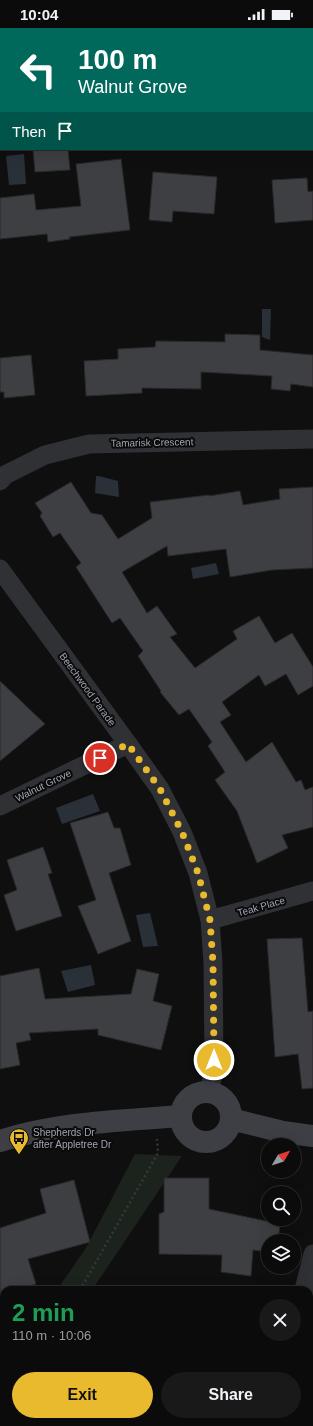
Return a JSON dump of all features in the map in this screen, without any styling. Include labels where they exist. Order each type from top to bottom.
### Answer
[{"type":"main road","points":[[201,1092],[209,1092],[223,1098],[231,1111],[229,1127],[224,1134],[209,1142],[200,1141],[190,1134],[183,1124],[181,1116],[183,1107],[187,1101],[193,1095],[201,1092]]},
{"type":"main road","points":[[0,1141],[28,1133],[66,1126],[181,1116]]},
{"type":"main road","points":[[231,1119],[283,1132],[313,1136]]},
{"type":"street","name":"Tamarisk Crescent","points":[[0,481],[5,475],[45,455],[89,444],[313,438]]},
{"type":"street","name":"Beechwood Parade","points":[[0,569],[160,789],[182,832],[198,873],[210,920],[213,963],[214,1060],[209,1092]]},
{"type":"street","name":"Walnut Grove","points":[[0,806],[128,744]]},
{"type":"street","name":"Teak Place","points":[[210,920],[313,891]]},
{"type":"street","points":[[305,1286],[313,1254]]},
{"type":"path","points":[[82,1286],[158,1153],[156,1118]]},
{"type":"shaded area","points":[[24,154],[26,184],[9,185],[6,156]]},
{"type":"shaded area","points":[[262,309],[271,309],[270,340],[262,337]]},
{"type":"shaded area","points":[[96,476],[118,481],[119,497],[95,493]]},
{"type":"shaded area","points":[[216,563],[219,574],[193,579],[191,568]]},
{"type":"shaded area","points":[[93,794],[100,811],[62,824],[56,808]]},
{"type":"shaded area","points":[[150,913],[158,946],[143,947],[136,915]]},
{"type":"shaded area","points":[[91,965],[95,985],[68,992],[61,971]]},
{"type":"shaded area","points":[[135,1154],[182,1156],[95,1286],[60,1286],[86,1248]]},
{"type":"building","points":[[33,150],[68,150],[70,170],[35,172]]},
{"type":"building","points":[[121,159],[130,230],[69,237],[70,239],[48,242],[47,234],[0,239],[0,198],[34,194],[36,210],[81,206],[76,164]]},
{"type":"building","points":[[153,172],[217,177],[214,214],[173,211],[172,222],[149,220]]},
{"type":"building","points":[[307,178],[308,192],[313,191],[313,220],[275,223],[272,180]]},
{"type":"building","points":[[225,334],[260,335],[260,350],[313,355],[313,387],[291,384],[290,391],[271,389],[272,376],[201,372],[201,389],[142,388],[142,393],[86,396],[84,361],[118,359],[118,349],[155,347],[156,341],[225,342]]},
{"type":"building","points":[[31,355],[35,395],[4,398],[4,392],[0,392],[0,358]]},
{"type":"building","points":[[71,482],[91,513],[102,515],[118,539],[152,518],[150,502],[209,496],[240,491],[243,505],[280,499],[279,489],[313,487],[313,568],[272,570],[230,577],[226,549],[168,556],[167,546],[122,572],[147,613],[157,606],[177,634],[170,637],[195,668],[237,639],[233,631],[259,616],[275,643],[292,633],[313,667],[313,686],[298,695],[286,674],[265,686],[259,675],[222,702],[231,715],[220,722],[246,762],[272,742],[296,782],[301,780],[305,790],[313,787],[313,827],[282,835],[288,848],[257,863],[237,811],[215,780],[225,772],[208,746],[212,742],[189,709],[179,715],[160,692],[161,691],[138,656],[143,651],[120,618],[112,623],[76,567],[81,563],[60,533],[53,537],[40,516],[42,513],[35,503]]},
{"type":"building","points":[[0,681],[45,724],[0,761]]},
{"type":"building","points":[[108,812],[114,828],[120,828],[131,865],[109,873],[131,941],[98,954],[78,906],[96,900],[70,823]]},
{"type":"building","points":[[43,847],[52,873],[48,874],[62,916],[16,931],[4,895],[17,890],[7,860]]},
{"type":"building","points":[[302,938],[308,1012],[313,1011],[313,1088],[302,1089],[298,1054],[275,1057],[267,939]]},
{"type":"building","points":[[39,968],[45,999],[131,994],[137,969],[159,974],[153,1001],[172,1006],[161,1050],[98,1035],[98,1029],[29,1033],[31,1040],[16,1043],[20,1065],[0,1069],[0,976]]},
{"type":"building","points":[[164,1178],[209,1178],[209,1209],[261,1220],[261,1226],[280,1226],[279,1234],[261,1234],[261,1251],[253,1250],[251,1276],[221,1272],[222,1255],[159,1254],[159,1214],[164,1212]]},
{"type":"building","points":[[74,1180],[90,1242],[28,1259],[36,1284],[30,1286],[0,1286],[0,1228],[46,1213],[40,1189]]},
{"type":"place","name":"Shepherds Dr after Appletree Dr","points":[[19,1155]]},
{"type":"route","points":[[100,758],[128,744],[160,789],[182,832],[198,873],[210,920],[213,963],[214,1060]]}]
